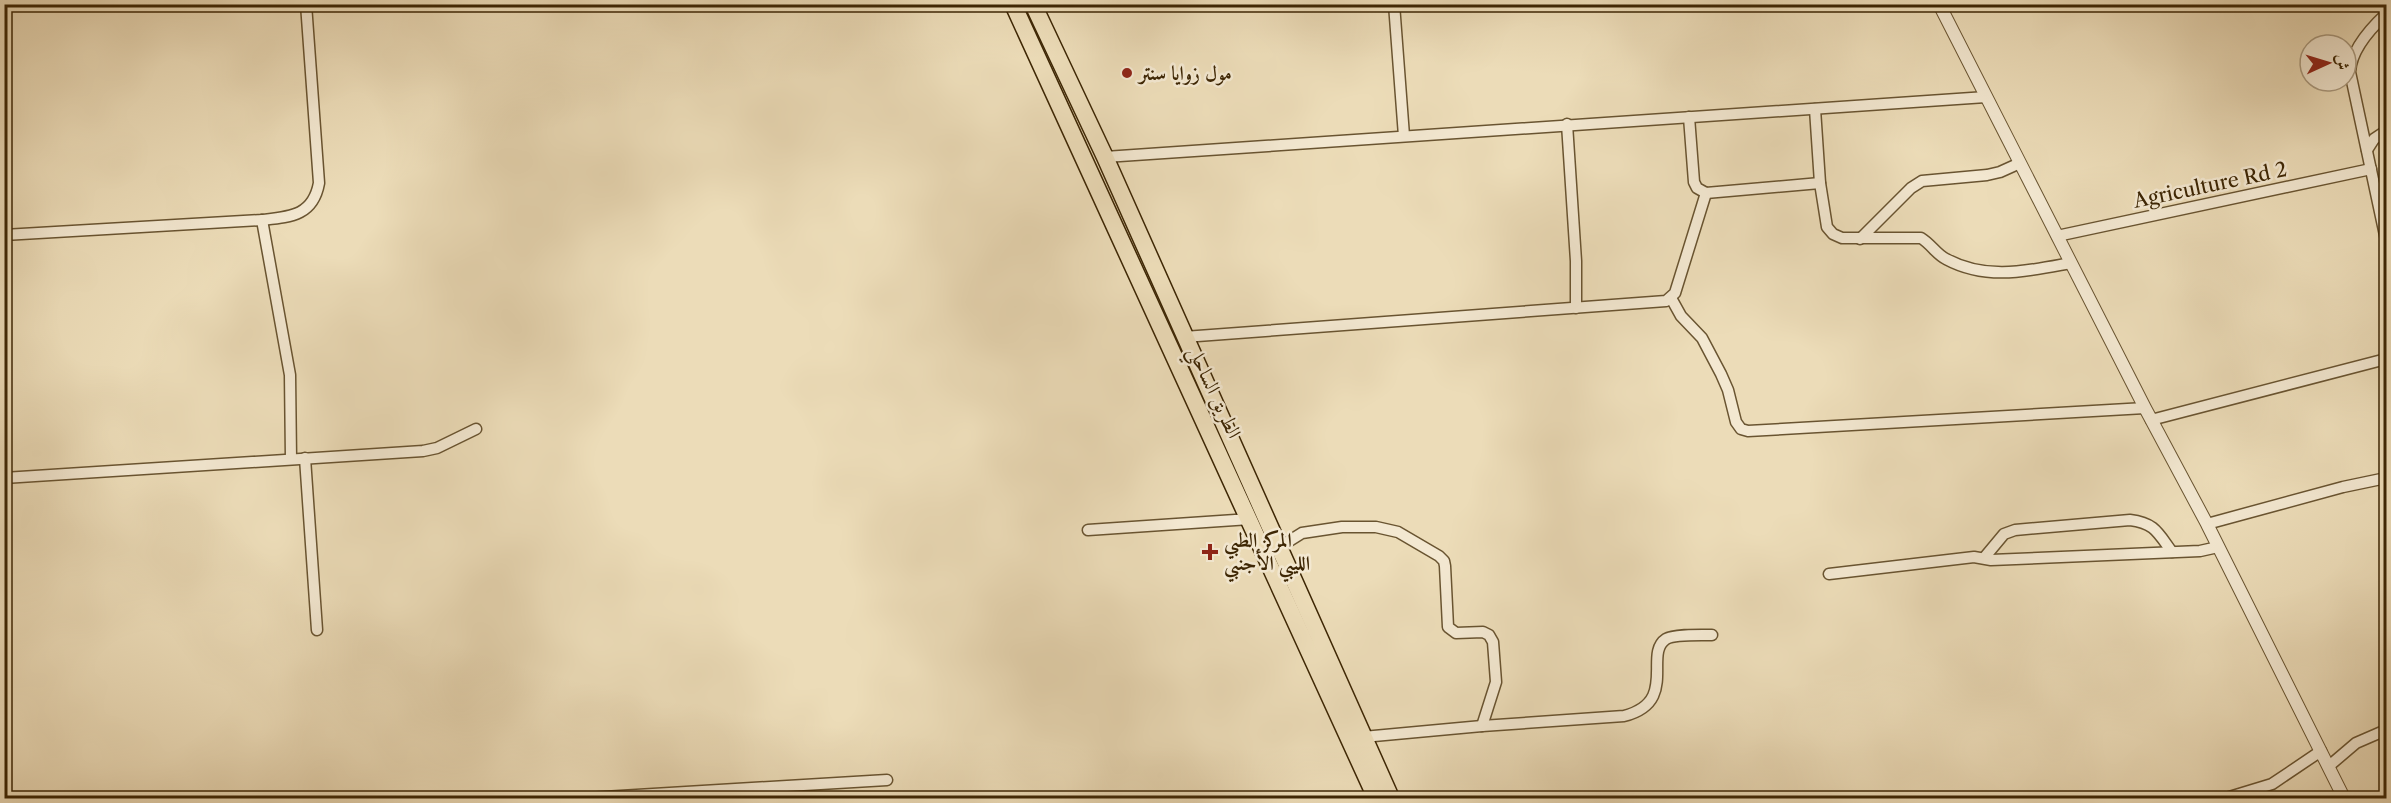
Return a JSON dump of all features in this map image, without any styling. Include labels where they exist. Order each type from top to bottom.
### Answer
[{"type":"highway","name":"الطريق الساحلي","points":[[1013,4],[1376,798]]},
{"type":"highway","name":"الطريق الساحلي","points":[[1033,4],[1105,157],[1391,798]]},
{"type":"street","points":[[4,236],[262,220],[301,213],[314,200],[318,192],[317,137],[306,4]]},
{"type":"street","points":[[1394,4],[1404,136]]},
{"type":"street","points":[[1939,4],[2148,414],[2207,524],[2344,798]]},
{"type":"street","points":[[2386,14],[2377,23],[2351,62],[2350,72],[2386,240]]},
{"type":"street","points":[[1105,157],[1986,97]]},
{"type":"street","points":[[1815,109],[1820,183],[1827,227],[1833,234],[1842,238],[1921,238],[1929,242],[1943,258],[1967,269],[1993,274],[2018,273],[2071,263]]},
{"type":"street","points":[[1689,117],[1694,182],[1697,188],[1706,194],[1820,183]]},
{"type":"street","points":[[1567,124],[1576,261],[1576,308]]},
{"type":"street","points":[[2367,150],[2374,139],[2386,130]]},
{"type":"street","points":[[1860,238],[1911,188],[1922,181],[1987,175],[2020,163]]},
{"type":"street","name":"Agriculture Rd 2","points":[[2057,236],[2371,169]]},
{"type":"street","points":[[1184,337],[1666,301],[1675,293],[1706,194]]},
{"type":"street","points":[[262,220],[290,375],[291,459]]},
{"type":"street","points":[[1671,298],[1681,316],[1702,338],[1728,390],[1736,422],[1741,429],[1748,431],[2148,414],[2386,359]]},
{"type":"street","points":[[4,478],[423,451],[453,441],[476,429]]},
{"type":"street","points":[[304,458],[317,630]]},
{"type":"street","points":[[2207,524],[2386,478]]},
{"type":"street","points":[[1089,530],[1250,519]]},
{"type":"street","points":[[1984,558],[2004,534],[2015,530],[2130,520],[2145,522],[2156,529],[2172,552]]},
{"type":"street","points":[[1278,548],[1302,533],[1342,527],[1376,527],[1398,532],[1439,556],[1445,566],[1448,627],[1456,633],[1484,632],[1493,642],[1496,682],[1482,726]]},
{"type":"street","points":[[1829,574],[1974,557],[1991,560],[2200,551],[2218,547]]},
{"type":"street","points":[[1363,737],[1624,716],[1638,712],[1653,696],[1658,681],[1657,654],[1660,645],[1668,638],[1712,635]]},
{"type":"street","points":[[2329,766],[2356,743],[2386,730]]},
{"type":"street","points":[[2226,798],[2272,784],[2321,751]]},
{"type":"street","points":[[587,798],[887,780]]},
{"type":"place","name":"مول زوايا سنتر","points":[[1127,73]]},
{"type":"place","name":"المركز الطبي الليبي الأجنبي","points":[[1210,552]]}]
